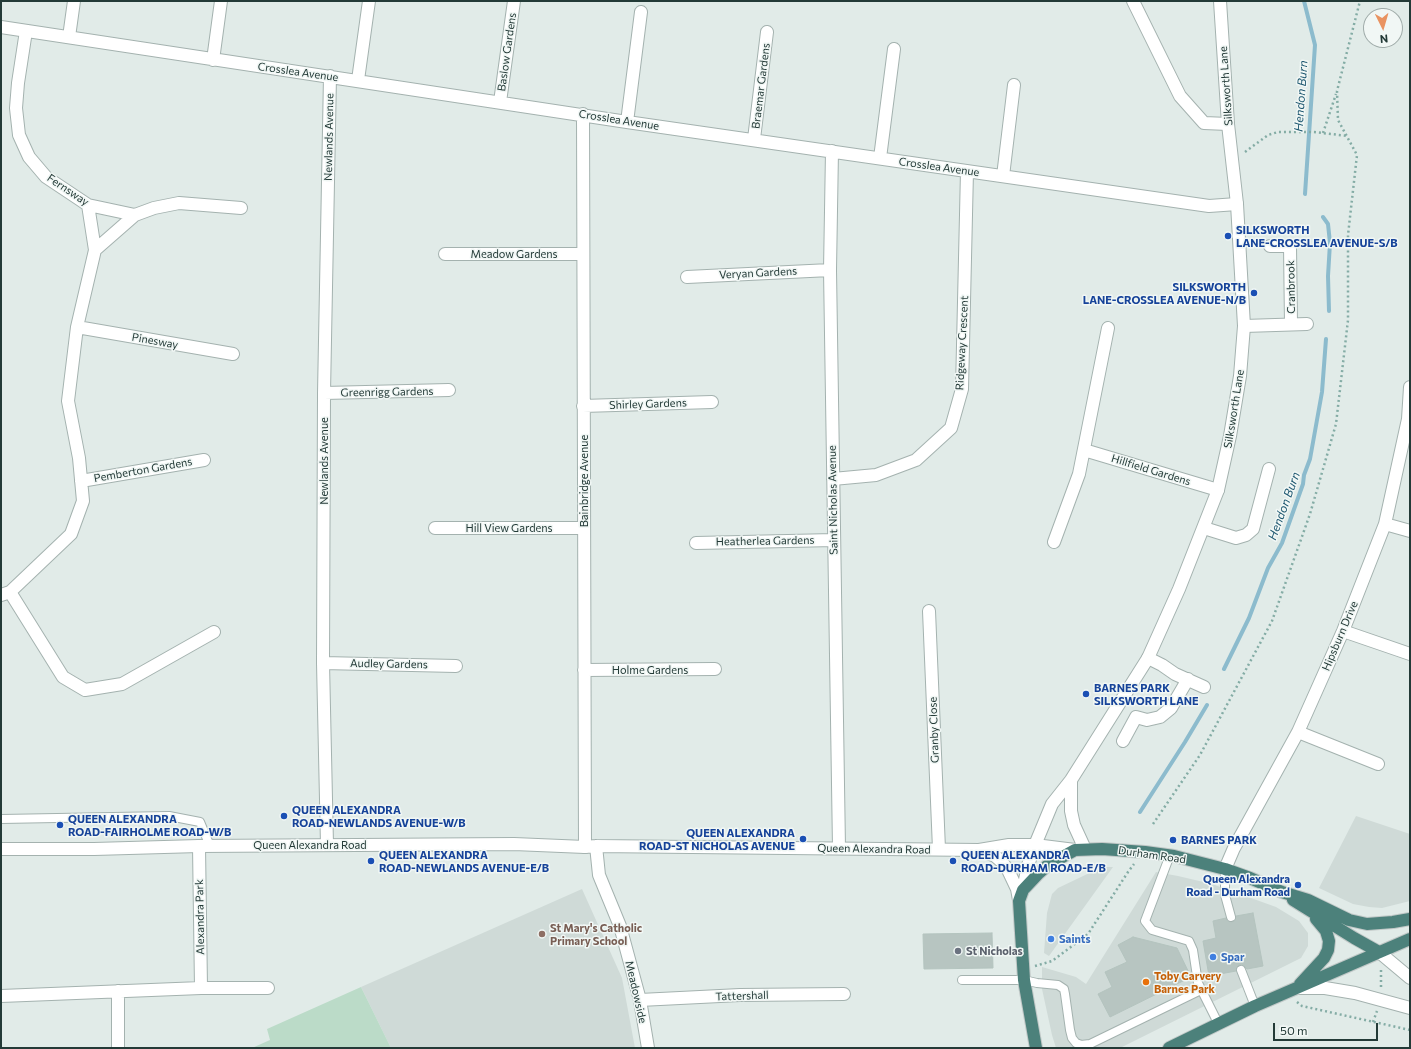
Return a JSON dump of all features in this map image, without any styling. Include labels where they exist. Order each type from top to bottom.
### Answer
[{"type":"highway","name":"Durham Road","points":[[1080,849],[1138,851],[1170,855],[1225,869],[1282,892],[1308,900],[1350,920],[1367,924],[1410,919]]},
{"type":"highway","points":[[1036,1048],[1024,980],[1021,896],[1048,865],[1080,849]]},
{"type":"highway","name":"Durham Road","points":[[1282,892],[1309,911],[1379,952]]},
{"type":"highway","name":"Durham Road","points":[[1291,990],[1324,958],[1328,950],[1329,941],[1326,932],[1309,911]]},
{"type":"highway","name":"Durham Road","points":[[1169,1048],[1255,1006],[1410,939]]},
{"type":"street","points":[[69,38],[74,1]]},
{"type":"street","points":[[213,60],[221,1]]},
{"type":"street","points":[[358,80],[369,1]]},
{"type":"street","name":"Baslow Gardens","points":[[500,102],[514,1]]},
{"type":"street","points":[[1133,1],[1180,96],[1204,123],[1228,124]]},
{"type":"street","name":"Silksworth Lane","points":[[1021,896],[1028,865],[1052,804],[1071,780],[1148,658],[1179,589],[1218,490],[1230,436],[1240,376],[1244,326],[1237,204],[1228,124],[1220,1]]},
{"type":"street","points":[[627,122],[641,12]]},
{"type":"street","name":"Crosslea Avenue","points":[[1,27],[213,60],[583,114],[627,122],[754,139],[1209,206],[1237,204]]},
{"type":"street","name":"Fernsway","points":[[26,31],[18,83],[16,108],[19,135],[30,157],[46,177],[88,205],[135,215]]},
{"type":"street","name":"Braemar Gardens","points":[[754,139],[767,32]]},
{"type":"street","points":[[880,158],[894,49]]},
{"type":"street","name":"Newlands Avenue","points":[[327,845],[323,663],[324,393],[330,76]]},
{"type":"street","points":[[1003,176],[1014,85]]},
{"type":"street","name":"Bainbridge Avenue","points":[[583,114],[584,670],[590,847]]},
{"type":"street","name":"Saint Nicholas Avenue","points":[[832,151],[830,270],[839,848]]},
{"type":"street","name":"Ridgeway Crescent","points":[[833,479],[876,475],[916,460],[951,428],[962,389],[967,171]]},
{"type":"street","points":[[95,250],[135,215],[154,208],[179,203],[241,208]]},
{"type":"street","points":[[88,205],[95,250],[77,327],[68,401],[79,458],[83,501],[71,534],[6,593],[63,678],[85,690],[122,684],[214,632]]},
{"type":"street","name":"Cranbrook","points":[[1270,246],[1290,246],[1292,324]]},
{"type":"street","name":"Meadow Gardens","points":[[445,254],[583,254]]},
{"type":"street","name":"Veryan Gardens","points":[[687,276],[830,270]]},
{"type":"street","name":"Cranbrook","points":[[1244,326],[1307,324]]},
{"type":"street","name":"Pinesway","points":[[77,327],[233,354]]},
{"type":"street","points":[[1054,542],[1079,474],[1108,328]]},
{"type":"street","name":"Hipsburn Drive","points":[[1225,869],[1234,848],[1298,732],[1343,631],[1385,524],[1409,419],[1410,388]]},
{"type":"street","name":"Greenrigg Gardens","points":[[324,393],[449,390]]},
{"type":"street","name":"Shirley Gardens","points":[[583,406],[712,402]]},
{"type":"street","name":"Hillfield Gardens","points":[[1084,450],[1218,490]]},
{"type":"street","name":"Pemberton Gardens","points":[[81,481],[204,460]]},
{"type":"street","points":[[1204,528],[1236,538],[1246,535],[1253,529],[1269,469]]},
{"type":"street","points":[[1385,524],[1410,531]]},
{"type":"street","name":"Hill View Gardens","points":[[435,528],[584,528]]},
{"type":"street","name":"Heatherlea Gardens","points":[[696,543],[834,540]]},
{"type":"street","name":"Granby Close","points":[[929,611],[939,849]]},
{"type":"street","points":[[1343,631],[1410,654]]},
{"type":"street","points":[[1148,658],[1204,687]]},
{"type":"street","name":"Audley Gardens","points":[[323,663],[456,666]]},
{"type":"street","name":"Holme Gardens","points":[[584,670],[715,669]]},
{"type":"street","points":[[1123,741],[1136,717],[1147,720],[1160,717],[1171,708],[1188,679]]},
{"type":"street","points":[[1298,732],[1378,764]]},
{"type":"street","points":[[1071,780],[1071,811],[1080,849]]},
{"type":"street","name":"Queen Alexandra Road","points":[[1,849],[514,844],[590,847],[979,850],[1008,845],[1035,845],[1080,849]]},
{"type":"street","name":"Alexandra Park","points":[[201,988],[205,846]]},
{"type":"street","name":"Meadowside","points":[[590,847],[599,875],[620,926],[640,1000],[648,1048]]},
{"type":"street","name":"Queen Alexandra Road","points":[[979,850],[995,856],[1002,862],[1008,870],[1021,896]]},
{"type":"street","points":[[1379,952],[1410,978]]},
{"type":"street","points":[[1,996],[201,988],[268,988]]},
{"type":"street","points":[[1291,990],[1325,988],[1355,993],[1410,1008]]},
{"type":"street","points":[[118,991],[118,1048]]},
{"type":"street","name":"Tattershall","points":[[640,1000],[740,995],[844,994]]},
{"type":"lane","points":[[1,819],[169,816],[200,822],[205,846]]},
{"type":"lane","points":[[1170,855],[1145,921],[1152,930],[1189,941],[1194,950],[1198,983],[1218,1023]]},
{"type":"lane","points":[[1225,869],[1225,895],[1231,917]]},
{"type":"lane","points":[[1241,970],[1255,1006]]},
{"type":"lane","points":[[962,980],[1024,980],[1058,985],[1064,989],[1072,1038],[1076,1043],[1081,1045],[1090,1044],[1201,990]]},
{"type":"path","points":[[1323,133],[1337,91],[1360,1]]},
{"type":"path","points":[[1153,824],[1200,755],[1272,621],[1310,514],[1336,424],[1348,320],[1348,235],[1357,155],[1338,120],[1337,91]]},
{"type":"path","points":[[1245,152],[1268,135],[1278,132],[1314,132],[1348,136]]},
{"type":"path","points":[[1037,983],[1035,966],[1052,961],[1088,934],[1128,872]]},
{"type":"path","points":[[1374,1022],[1382,994],[1381,970],[1392,963]]},
{"type":"path","points":[[1291,990],[1302,1006],[1410,1030]]},
{"type":"shaded area","points":[[1356,816],[1410,834],[1410,901],[1382,908],[1369,907],[1353,904],[1319,888]]},
{"type":"shaded area","points":[[1102,867],[1113,867],[1049,956],[1044,953],[1047,913],[1052,894],[1058,888]]},
{"type":"shaded area","points":[[1156,872],[1212,884],[1276,907],[1299,921],[1308,933],[1308,946],[1301,958],[1120,1048],[1056,1048],[1042,989],[1042,967],[1076,977],[1086,984]]},
{"type":"shaded area","name":"St Mary's Catholic Primary School","points":[[582,889],[622,978],[635,1048],[391,1048],[361,987]]},
{"type":"green space","points":[[361,987],[391,1048],[252,1048],[270,1040],[267,1029]]},
{"type":"building","points":[[1253,913],[1263,966],[1247,969],[1244,966],[1239,965],[1236,971],[1209,976],[1203,941],[1216,938],[1213,921],[1226,918],[1227,921],[1232,922],[1235,921],[1236,916]]},
{"type":"building","name":"St Nicholas","points":[[992,933],[993,968],[924,969],[923,934]]},
{"type":"building","name":"Toby Carvery Barnes Park","points":[[1133,937],[1177,948],[1191,977],[1110,1017],[1098,994],[1112,987],[1105,972],[1127,962],[1118,945]]},
{"type":"waterway","name":"Hendon Burn","points":[[1304,1],[1315,45],[1305,194]]},
{"type":"waterway","name":"Hendon Burn","points":[[1323,217],[1328,224],[1330,243],[1328,276],[1329,311]]},
{"type":"waterway","name":"Hendon Burn","points":[[1224,669],[1249,618],[1268,568],[1282,543],[1303,484],[1304,475],[1310,459],[1322,392],[1326,339]]},
{"type":"waterway","name":"Hendon Burn","points":[[1140,812],[1207,705]]},
{"type":"place","name":"SILKSWORTH LANE-CROSSLEA AVENUE-S/B","points":[[1228,236]]},
{"type":"place","name":"SILKSWORTH LANE-CROSSLEA AVENUE-N/B","points":[[1254,293]]},
{"type":"place","name":"BARNES PARK SILKSWORTH LANE","points":[[1086,694]]},
{"type":"place","name":"QUEEN ALEXANDRA ROAD-NEWLANDS AVENUE-W/B","points":[[284,816]]},
{"type":"place","name":"QUEEN ALEXANDRA ROAD-FAIRHOLME ROAD-W/B","points":[[60,825]]},
{"type":"place","name":"QUEEN ALEXANDRA ROAD-ST NICHOLAS AVENUE","points":[[803,839]]},
{"type":"place","name":"BARNES PARK","points":[[1173,840]]},
{"type":"place","name":"QUEEN ALEXANDRA ROAD-NEWLANDS AVENUE-E/B","points":[[371,861]]},
{"type":"place","name":"QUEEN ALEXANDRA ROAD-DURHAM ROAD-E/B","points":[[953,861]]},
{"type":"place","name":"Queen Alexandra Road - Durham Road","points":[[1298,885]]},
{"type":"place","name":"St Mary's Catholic Primary School","points":[[542,934]]},
{"type":"place","name":"Saints","points":[[1051,939]]},
{"type":"place","name":"St Nicholas","points":[[958,951]]},
{"type":"place","name":"Spar","points":[[1213,957]]},
{"type":"place","name":"Toby Carvery Barnes Park","points":[[1146,982]]}]
